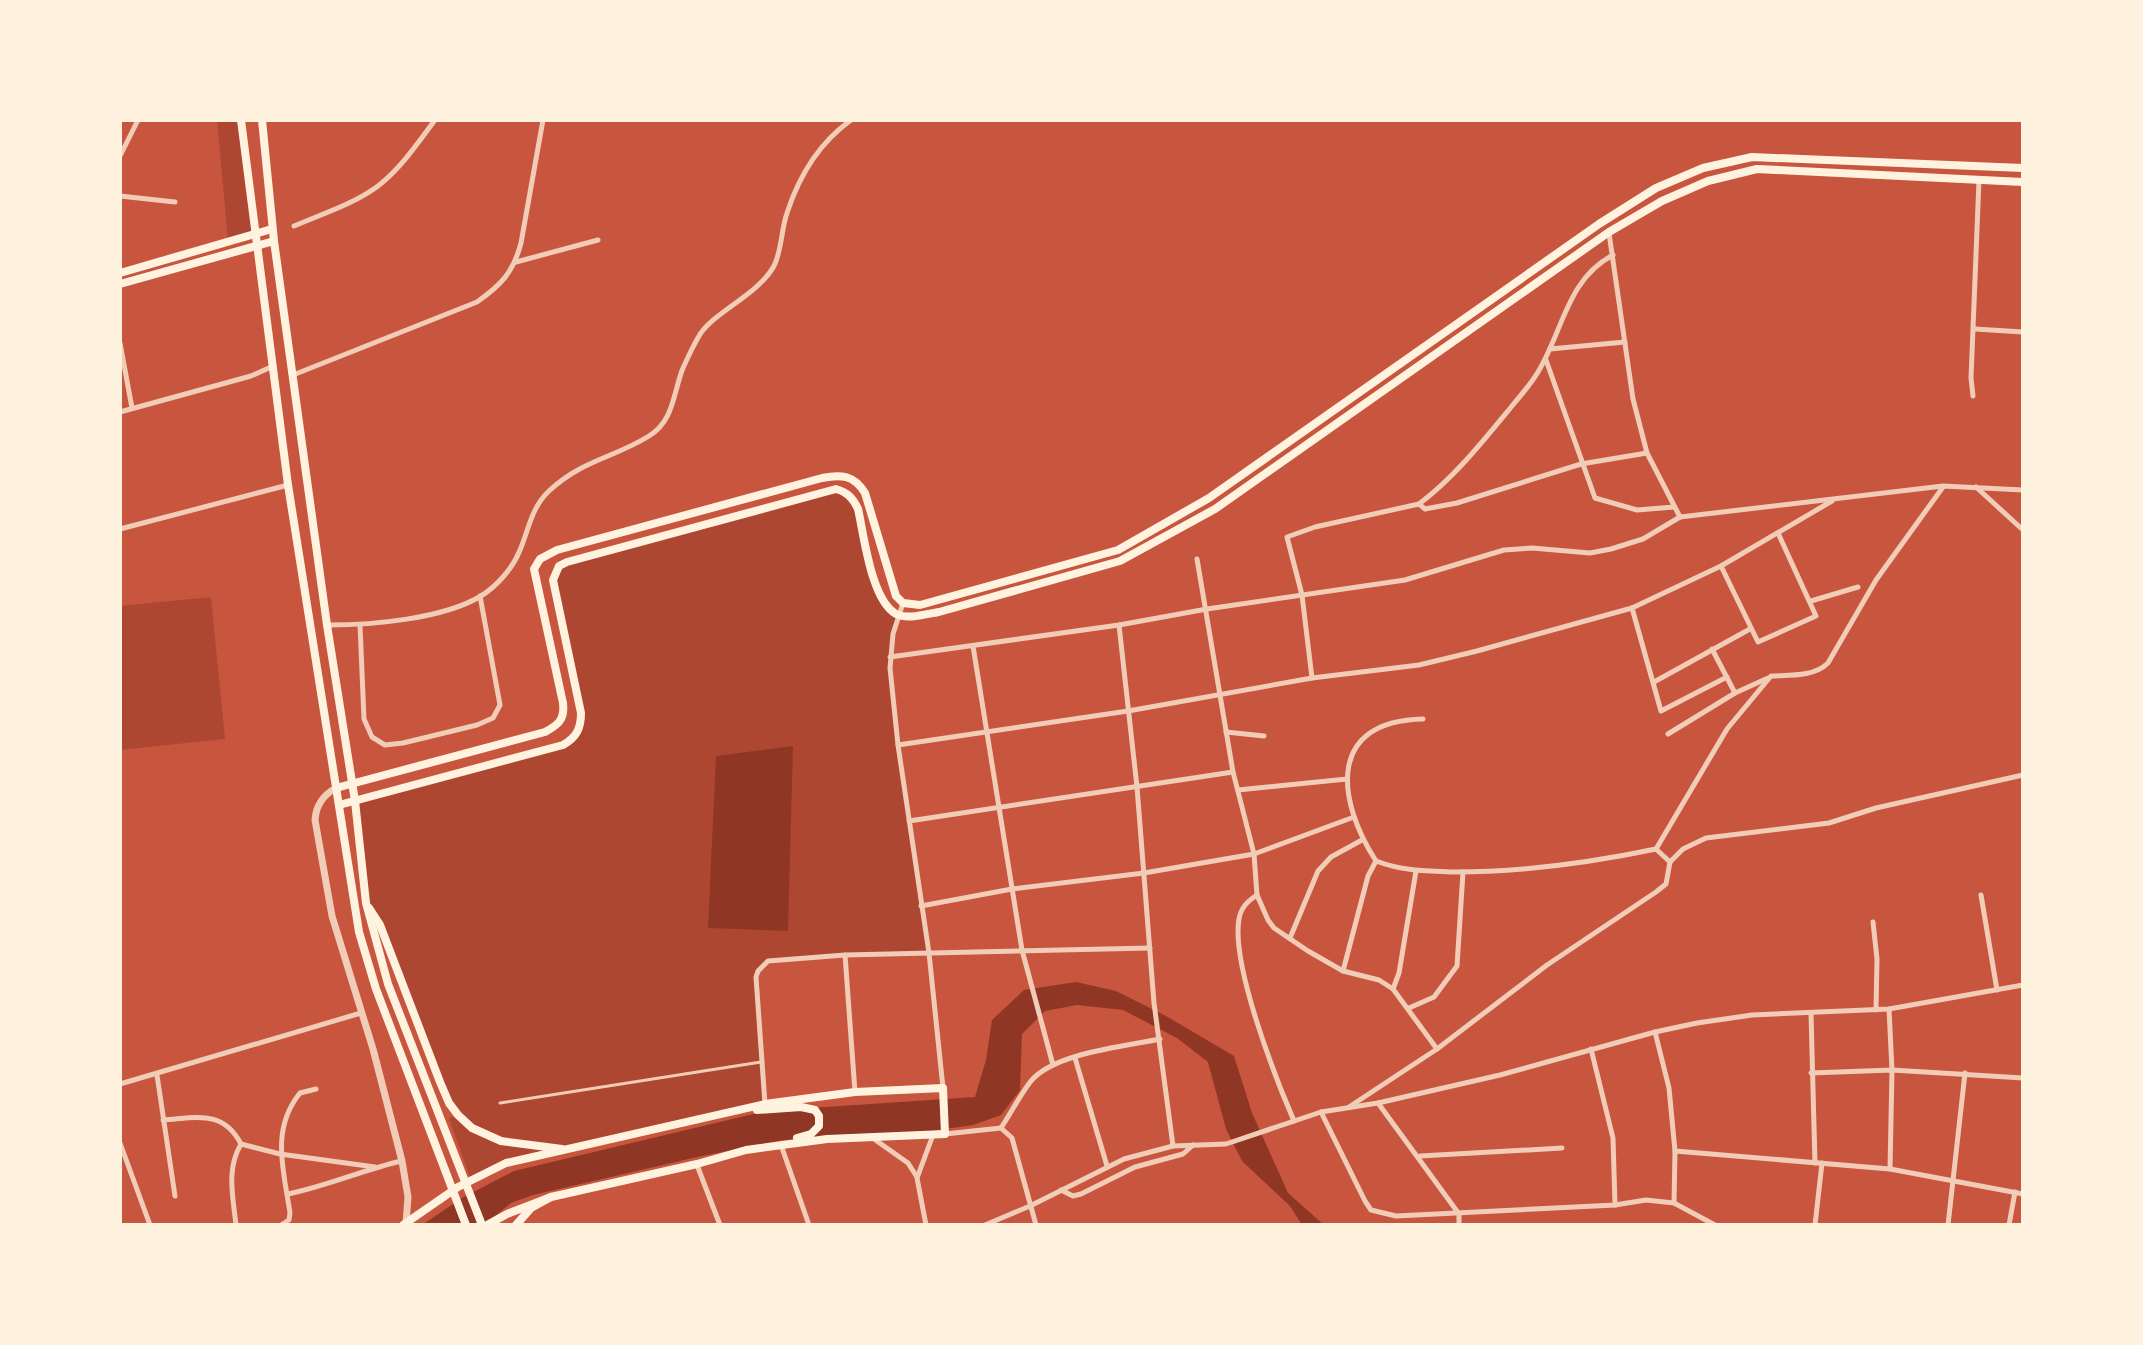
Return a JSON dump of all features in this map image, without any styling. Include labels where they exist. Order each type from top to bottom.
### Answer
[{"type":"main road","points":[[241,120],[271,367],[353,904],[365,957],[466,1225]]},
{"type":"main road","points":[[262,120],[272,229],[327,625],[355,801],[366,903],[388,984],[484,1225],[551,1197],[811,1134],[819,1126],[819,1116],[811,1108],[744,1110]]},
{"type":"main road","points":[[336,788],[545,732],[558,725],[563,718],[563,703],[534,569],[540,559],[557,550],[822,478],[843,475],[859,483],[865,493],[896,596],[903,603],[920,605],[1118,550],[1209,498],[1599,224],[1656,188],[1703,168],[1752,157],[2023,168]]},
{"type":"main road","points":[[339,805],[563,745],[573,739],[579,731],[581,713],[553,580],[559,566],[567,562],[836,489],[854,499],[880,595],[886,605],[897,615],[914,617],[939,612],[1120,561],[1215,509],[1609,232],[1662,201],[1708,181],[1757,169],[2023,182]]},
{"type":"main road","points":[[120,273],[272,229]]},
{"type":"main road","points":[[120,284],[274,241]]},
{"type":"main road","points":[[366,903],[380,925],[440,1082],[458,1115],[472,1128],[501,1141],[562,1149]]},
{"type":"main road","points":[[404,1224],[481,1174],[506,1163],[562,1149],[765,1104],[855,1092],[943,1092],[945,1132],[781,1144],[746,1150]]},
{"type":"main road","points":[[516,1225],[531,1208],[551,1197]]},
{"type":"street","points":[[120,156],[138,120]]},
{"type":"street","points":[[294,226],[378,186],[403,161],[435,120]]},
{"type":"street","points":[[293,375],[477,302],[499,286],[516,263],[543,120]]},
{"type":"street","points":[[327,625],[401,620],[442,611],[480,596],[502,578],[519,552],[529,520],[547,493],[580,466],[651,436],[670,414],[682,370],[701,332],[747,295],[772,269],[787,213],[811,159],[851,120]]},
{"type":"street","points":[[1973,396],[1971,378],[1979,180]]},
{"type":"street","points":[[120,196],[175,202]]},
{"type":"street","points":[[1609,232],[1633,399],[1647,453],[1680,517]]},
{"type":"street","points":[[516,263],[598,240]]},
{"type":"street","points":[[1312,678],[1302,595],[1287,537],[1315,527],[1419,504],[1434,493],[1537,375],[1563,313],[1581,280],[1598,263],[1613,255]]},
{"type":"street","points":[[1975,329],[2023,332]]},
{"type":"street","points":[[1550,349],[1625,342]]},
{"type":"street","points":[[120,343],[132,408]]},
{"type":"street","points":[[1545,359],[1595,498],[1637,510],[1674,507]]},
{"type":"street","points":[[120,412],[251,376],[271,367]]},
{"type":"street","points":[[1419,504],[1425,509],[1457,503],[1581,464],[1647,453]]},
{"type":"street","points":[[120,529],[288,485]]},
{"type":"street","points":[[890,657],[1405,580],[1504,550],[1532,548],[1590,553],[1643,539],[1680,517],[1943,486],[2023,490]]},
{"type":"street","points":[[1668,734],[1735,693],[1771,676],[1810,673],[1823,668],[1876,580],[1943,486]]},
{"type":"street","points":[[1975,487],[2023,530]]},
{"type":"street","points":[[898,745],[1128,711],[1312,678],[1419,665],[1632,608],[1721,566],[1833,500]]},
{"type":"street","points":[[1721,566],[1758,642],[1816,616],[1778,533]]},
{"type":"street","points":[[1197,559],[1233,772],[1254,854],[1257,895],[1268,920],[1290,938],[1343,971],[1379,980],[1393,989],[1437,1049]]},
{"type":"street","points":[[1811,601],[1858,587]]},
{"type":"street","points":[[360,625],[364,719],[372,737],[385,745],[403,743],[477,725],[493,718],[500,705],[480,596]]},
{"type":"street","points":[[903,603],[897,615],[890,657],[898,745],[929,953],[943,1092]]},
{"type":"street","points":[[1632,608],[1661,711],[1727,677]]},
{"type":"street","points":[[1119,625],[1137,787],[1154,1003],[1173,1146]]},
{"type":"street","points":[[1654,682],[1750,629]]},
{"type":"street","points":[[973,646],[1022,950],[1053,1065]]},
{"type":"street","points":[[1712,649],[1735,693]]},
{"type":"street","points":[[1423,719],[1390,724],[1356,743],[1347,779],[1362,840],[1376,861],[1392,867],[1416,871],[1518,872],[1656,849],[1727,729],[1771,676]]},
{"type":"street","points":[[1226,732],[1264,736]]},
{"type":"street","points":[[909,821],[1233,772]]},
{"type":"street","points":[[1347,1107],[1437,1049],[1547,965],[1666,884],[1670,862],[1683,849],[1706,838],[1829,823],[1876,808],[2023,775]]},
{"type":"street","points":[[1238,790],[1347,779]]},
{"type":"street","points":[[336,788],[322,798],[315,820],[332,916],[402,1161],[408,1197],[404,1224]]},
{"type":"street","points":[[921,906],[1012,889],[1144,873],[1254,854],[1354,817]]},
{"type":"street","points":[[1290,938],[1318,871],[1331,857],[1362,840]]},
{"type":"street","points":[[1656,849],[1670,862]]},
{"type":"street","points":[[1343,971],[1368,876],[1376,861]]},
{"type":"street","points":[[1393,989],[1399,973],[1416,871]]},
{"type":"street","points":[[1409,1008],[1434,997],[1457,966],[1463,872]]},
{"type":"street","points":[[1257,895],[1245,904],[1239,919],[1241,961],[1270,1063],[1294,1121]]},
{"type":"street","points":[[1981,895],[1997,990]]},
{"type":"street","points":[[1873,922],[1877,959],[1876,1010]]},
{"type":"street","points":[[765,1104],[756,977],[768,961],[845,955],[1150,948]]},
{"type":"street","points":[[845,955],[855,1092]]},
{"type":"street","points":[[985,1225],[1030,1206],[1107,1166],[1173,1146],[1226,1144],[1321,1112],[1378,1103],[1500,1075],[1655,1032],[1752,1015],[1889,1009],[2023,985]]},
{"type":"street","points":[[1889,1009],[1892,1070],[1890,1169]]},
{"type":"street","points":[[120,1084],[361,1013]]},
{"type":"street","points":[[1811,1014],[1811,1073],[1819,1163],[1815,1225]]},
{"type":"street","points":[[1655,1032],[1669,1088],[1675,1151],[1674,1203]]},
{"type":"street","points":[[1001,1128],[1031,1081],[1053,1065],[1159,1035]]},
{"type":"street","points":[[1591,1049],[1613,1138],[1615,1205]]},
{"type":"street","points":[[1075,1058],[1107,1166]]},
{"type":"street","points":[[1811,1073],[1892,1070],[2023,1078]]},
{"type":"street","points":[[1948,1225],[1965,1073]]},
{"type":"street","points":[[157,1075],[175,1196]]},
{"type":"street","points":[[281,1225],[289,1220],[288,1194],[280,1154],[288,1109],[300,1093],[316,1089]]},
{"type":"street","points":[[1378,1103],[1459,1214],[1459,1225]]},
{"type":"street","points":[[1321,1112],[1371,1210],[1396,1216],[1459,1214],[1615,1205],[1646,1200],[1674,1203],[1715,1225]]},
{"type":"street","points":[[163,1120],[209,1117],[235,1131],[241,1144]]},
{"type":"street","points":[[945,1132],[1001,1128],[1012,1138],[1036,1225]]},
{"type":"street","points":[[917,1178],[933,1135]]},
{"type":"street","points":[[870,1137],[908,1163],[917,1178],[926,1225]]},
{"type":"street","points":[[120,1143],[150,1225]]},
{"type":"street","points":[[241,1144],[280,1154],[375,1167]]},
{"type":"street","points":[[236,1225],[231,1173],[234,1155],[241,1144]]},
{"type":"street","points":[[781,1144],[809,1225]]},
{"type":"street","points":[[1060,1190],[1073,1196],[1081,1194],[1135,1167],[1183,1154],[1193,1145]]},
{"type":"street","points":[[1419,1156],[1562,1148]]},
{"type":"street","points":[[1675,1151],[1890,1169],[2023,1194]]},
{"type":"street","points":[[288,1194],[321,1187],[375,1167],[402,1161]]},
{"type":"street","points":[[697,1164],[720,1225]]},
{"type":"street","points":[[2009,1225],[2015,1192]]},
{"type":"lane","points":[[500,1103],[763,1062]]},
{"type":"shaded area","points":[[217,120],[241,120],[256,233],[228,241]]},
{"type":"shaded area","points":[[826,490],[854,499],[880,595],[897,615],[890,668],[929,953],[768,961],[756,977],[764,1101],[512,1162],[471,1180],[449,1118],[458,1116],[449,1103],[380,925],[366,903],[355,801],[563,745],[581,722],[554,588],[559,566]]},
{"type":"shaded area","points":[[211,597],[225,739],[120,750],[120,606]]},
{"type":"shaded area","points":[[793,746],[788,931],[708,928],[716,756]]},
{"type":"shaded area","points":[[1076,982],[1116,991],[1234,1056],[1252,1113],[1288,1193],[1324,1225],[1302,1225],[1290,1206],[1242,1161],[1226,1129],[1208,1062],[1177,1038],[1123,1010],[1077,1005],[1045,1011],[1022,1034],[1020,1090],[1001,1115],[973,1125],[924,1132],[783,1140],[533,1195],[511,1203],[484,1225],[422,1225],[462,1198],[514,1171],[766,1111],[975,1097],[986,1060],[992,1020],[1024,990]]}]
